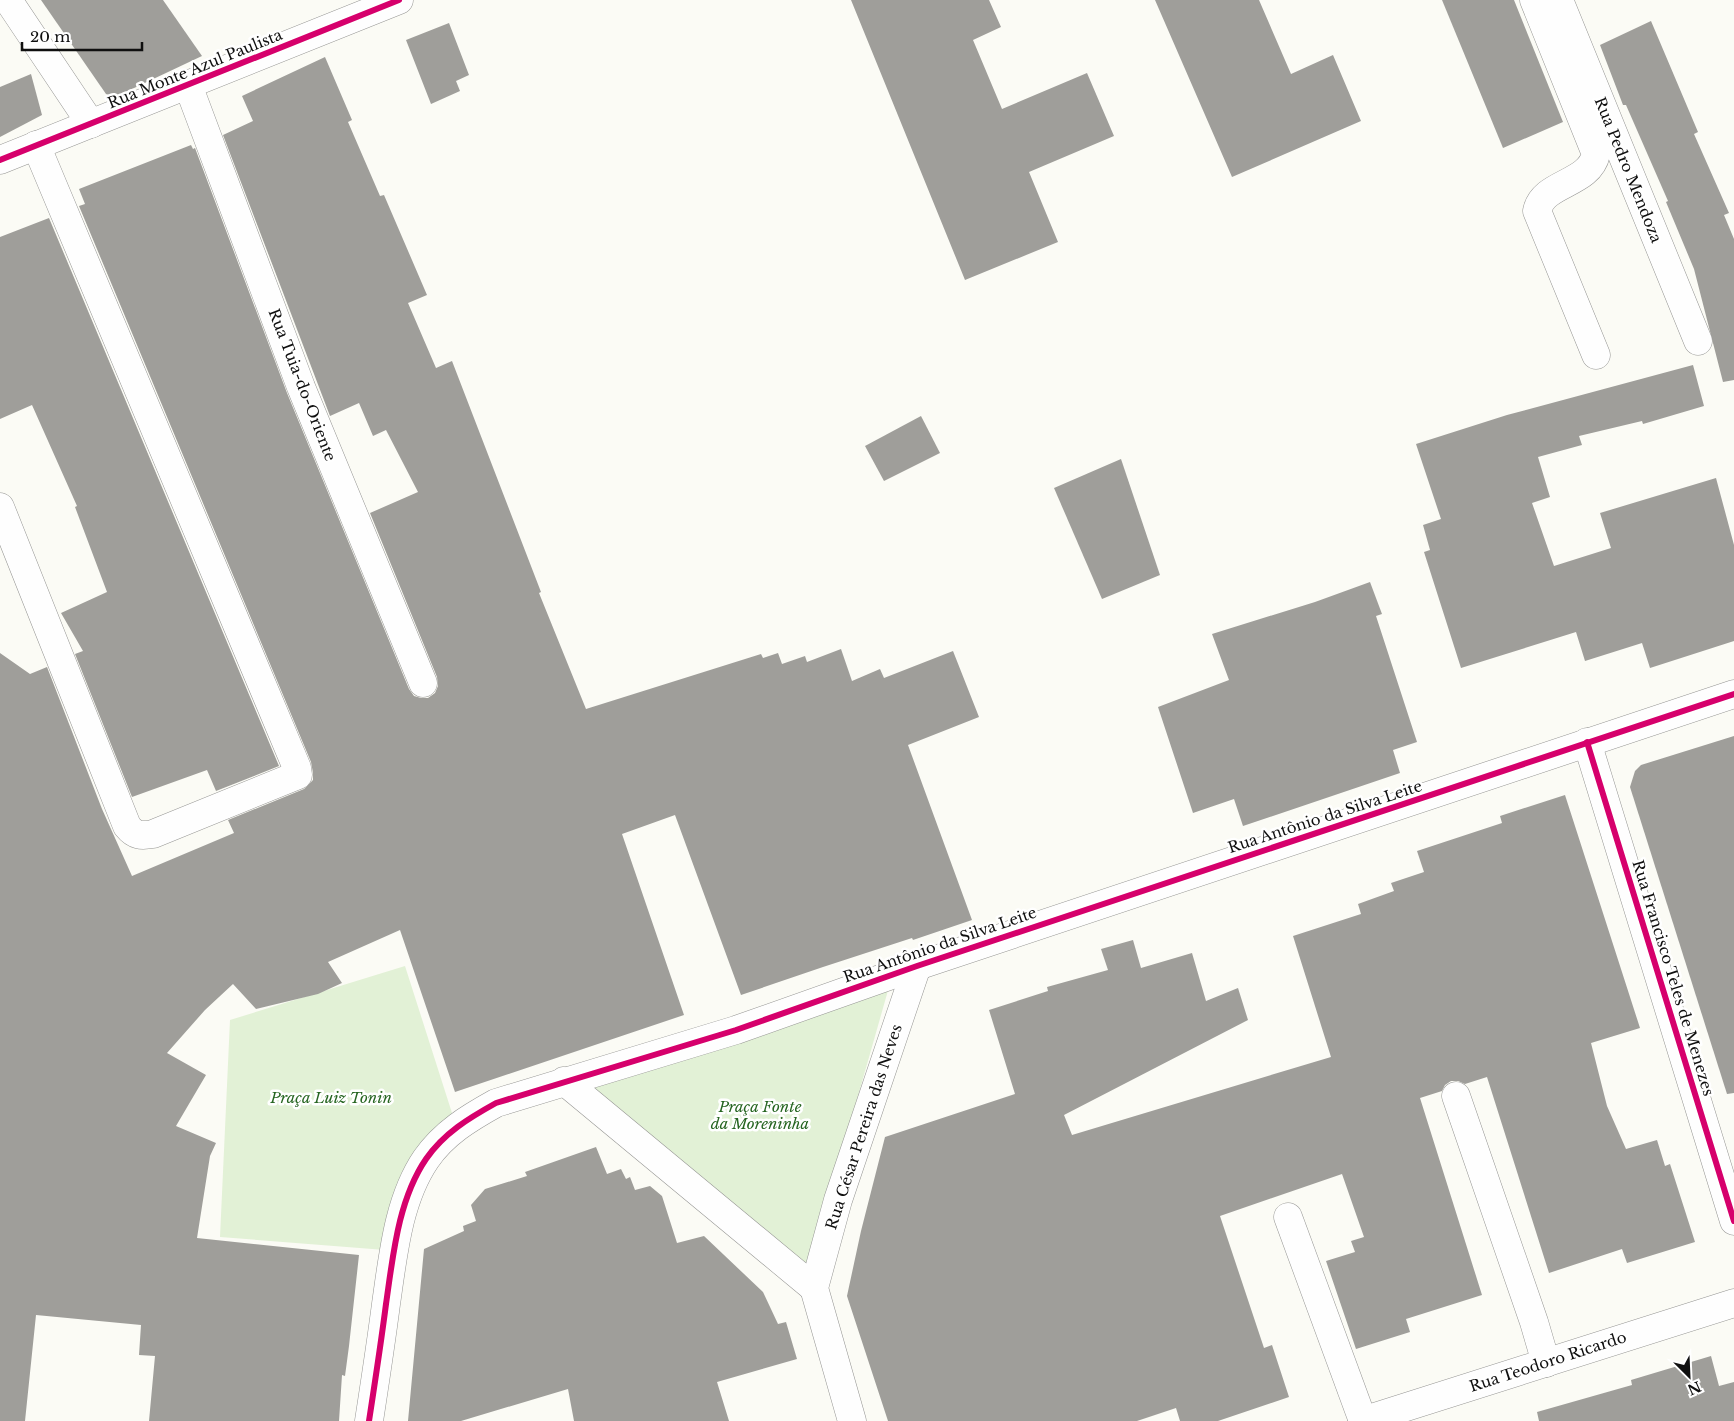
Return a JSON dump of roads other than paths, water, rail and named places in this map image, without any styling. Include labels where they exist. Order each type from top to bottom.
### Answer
[{"type":"street","points":[[8,0],[91,124]]},
{"type":"street","name":"Rua Monte Azul Paulista","points":[[0,160],[400,0]]},
{"type":"street","name":"Rua Pedro Mendoza","points":[[1534,0],[1596,154],[1590,170],[1542,199],[1537,212],[1596,355]]},
{"type":"street","name":"Rua Pedro Mendoza","points":[[1559,0],[1698,341]]},
{"type":"street","name":"Rua Tuia-do-Oriente","points":[[188,85],[301,387],[423,683]]},
{"type":"street","points":[[0,507],[127,826],[133,833],[142,836],[154,834],[298,775],[294,759],[36,145]]},
{"type":"street","name":"Rua Antônio da Silva Leite","points":[[369,1421],[402,1213],[416,1176],[426,1159],[445,1136],[468,1119],[496,1103],[736,1030],[917,966],[1734,694]]},
{"type":"street","name":"Rua Francisco Teles de Menezes","points":[[1587,742],[1734,1221]]},
{"type":"street","name":"Rua César Pereira das Neves","points":[[814,1288],[838,1200],[917,966]]},
{"type":"street","points":[[564,1081],[814,1288],[852,1421]]},
{"type":"street","points":[[1456,1096],[1534,1322],[1546,1363]]},
{"type":"street","points":[[1288,1217],[1362,1421]]},
{"type":"street","name":"Rua Teodoro Ricardo","points":[[1362,1421],[1734,1303]]},
{"type":"park label","name":"Praça Luiz Tonin","points":[[331,1098]]},
{"type":"park label","name":"Praça Fonte da Moreninha","points":[[760,1116]]}]
